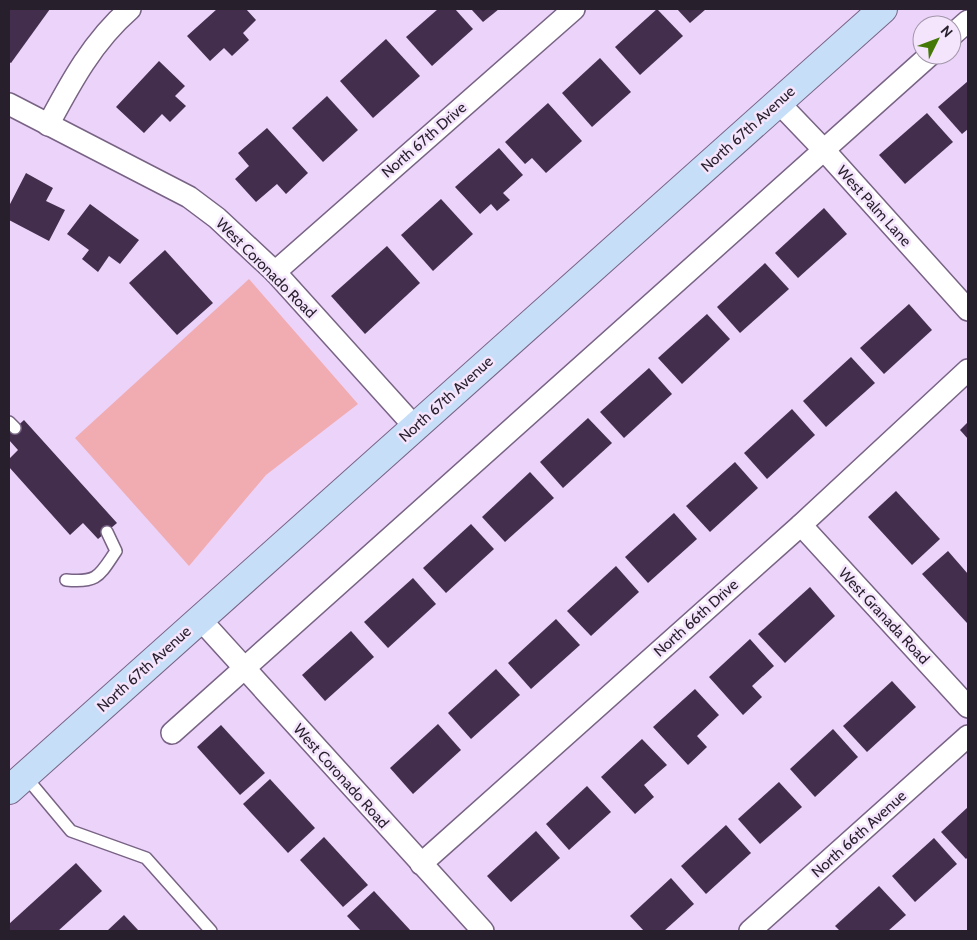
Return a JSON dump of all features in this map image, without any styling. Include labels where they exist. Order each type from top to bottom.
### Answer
[{"type":"main road","name":"North 67th Avenue","points":[[17,783],[883,9]]},
{"type":"street","points":[[48,125],[89,52],[130,9]]},
{"type":"street","name":"North 67th Drive","points":[[275,272],[574,9]]},
{"type":"street","points":[[172,732],[919,65]]},
{"type":"street","name":"West Palm Lane","points":[[778,102],[824,150],[968,310]]},
{"type":"street","name":"West Coronado Road","points":[[9,104],[189,197],[217,218],[275,272],[415,428]]},
{"type":"street","name":"North 66th Drive","points":[[421,864],[800,525],[968,370]]},
{"type":"street","name":"West Granada Road","points":[[800,525],[968,707]]},
{"type":"street","name":"West Coronado Road","points":[[200,619],[483,931]]},
{"type":"street","name":"North 66th Avenue","points":[[750,931],[968,736]]},
{"type":"lane","points":[[66,580],[83,581],[100,575],[116,551],[107,532]]},
{"type":"lane","points":[[17,783],[71,831],[146,858],[211,931]]},
{"type":"shaded area","points":[[249,279],[358,404],[266,475],[189,566],[75,438]]},
{"type":"building","points":[[9,9],[50,9],[11,63],[9,62]]},
{"type":"building","points":[[217,9],[246,9],[256,20],[243,33],[249,40],[232,56],[224,48],[210,61],[187,36]]},
{"type":"building","points":[[438,9],[455,9],[473,29],[432,66],[406,37]]},
{"type":"building","points":[[471,9],[499,9],[483,22]]},
{"type":"building","points":[[657,9],[683,36],[640,75],[615,47]]},
{"type":"building","points":[[677,9],[706,9],[690,23]]},
{"type":"building","points":[[386,39],[420,76],[373,118],[340,81]]},
{"type":"building","points":[[600,58],[631,92],[592,127],[562,93]]},
{"type":"building","points":[[159,61],[185,86],[175,96],[186,106],[170,122],[162,114],[144,133],[116,107]]},
{"type":"building","points":[[968,81],[968,129],[962,134],[938,107]]},
{"type":"building","points":[[327,96],[358,130],[323,162],[292,128]]},
{"type":"building","points":[[548,103],[582,141],[546,173],[532,158],[525,164],[505,142]]},
{"type":"building","points":[[927,113],[953,142],[905,184],[879,155]]},
{"type":"building","points":[[267,128],[308,173],[286,194],[277,184],[256,202],[235,179],[249,166],[238,153]]},
{"type":"building","points":[[499,148],[523,175],[503,193],[510,200],[497,211],[491,204],[480,214],[455,187]]},
{"type":"building","points":[[26,173],[53,188],[46,201],[65,210],[49,241],[9,220],[9,206]]},
{"type":"building","points":[[441,199],[473,234],[433,271],[401,235]]},
{"type":"building","points":[[90,204],[139,240],[120,264],[109,256],[98,272],[82,259],[89,250],[67,234]]},
{"type":"building","points":[[824,208],[847,234],[798,278],[775,253]]},
{"type":"building","points":[[387,246],[420,283],[365,334],[331,296]]},
{"type":"building","points":[[165,250],[213,303],[177,335],[129,283]]},
{"type":"building","points":[[765,263],[789,289],[740,333],[717,307]]},
{"type":"building","points":[[909,304],[932,330],[884,374],[860,348]]},
{"type":"building","points":[[707,314],[730,339],[682,384],[658,358]]},
{"type":"building","points":[[851,357],[875,383],[826,427],[803,401]]},
{"type":"building","points":[[649,368],[672,394],[624,438],[600,412]]},
{"type":"building","points":[[792,409],[815,435],[767,479],[744,453]]},
{"type":"building","points":[[588,418],[612,443],[563,488],[540,462]]},
{"type":"building","points":[[24,420],[117,523],[98,539],[83,523],[70,535],[9,467],[9,459],[18,450],[9,440],[9,434]]},
{"type":"building","points":[[968,422],[968,439],[960,430]]},
{"type":"building","points":[[735,462],[758,488],[710,532],[686,506]]},
{"type":"building","points":[[530,472],[554,498],[505,542],[482,517]]},
{"type":"building","points":[[896,491],[940,539],[912,565],[868,517]]},
{"type":"building","points":[[674,513],[697,539],[648,583],[625,557]]},
{"type":"building","points":[[471,524],[494,549],[446,593],[423,568]]},
{"type":"building","points":[[948,551],[968,574],[967,623],[922,574]]},
{"type":"building","points":[[616,566],[639,592],[591,636],[567,611]]},
{"type":"building","points":[[413,578],[436,604],[388,648],[364,622]]},
{"type":"building","points":[[810,587],[835,616],[785,663],[758,634]]},
{"type":"building","points":[[556,619],[580,645],[531,689],[508,663]]},
{"type":"building","points":[[351,631],[374,657],[325,701],[302,675]]},
{"type":"building","points":[[750,639],[774,666],[752,686],[762,697],[743,715],[709,677]]},
{"type":"building","points":[[496,669],[520,695],[471,739],[448,713]]},
{"type":"building","points":[[892,681],[916,707],[867,752],[843,726]]},
{"type":"building","points":[[695,689],[719,715],[697,736],[707,747],[688,765],[653,727]]},
{"type":"building","points":[[438,724],[461,750],[413,794],[390,768]]},
{"type":"building","points":[[221,725],[265,773],[240,795],[197,747]]},
{"type":"building","points":[[833,729],[858,757],[815,797],[790,769]]},
{"type":"building","points":[[642,739],[667,765],[644,785],[654,797],[635,814],[601,777]]},
{"type":"building","points":[[270,779],[315,828],[288,853],[243,804]]},
{"type":"building","points":[[779,782],[802,807],[760,844],[738,819]]},
{"type":"building","points":[[587,786],[611,812],[569,850],[546,824]]},
{"type":"building","points":[[968,807],[968,857],[966,859],[941,832]]},
{"type":"building","points":[[726,825],[751,853],[706,894],[681,866]]},
{"type":"building","points":[[536,831],[560,858],[511,902],[487,876]]},
{"type":"building","points":[[324,837],[368,885],[343,907],[300,860]]},
{"type":"building","points":[[934,838],[957,864],[915,902],[892,876]]},
{"type":"building","points":[[76,863],[102,891],[58,931],[9,931],[9,924]]},
{"type":"building","points":[[671,878],[694,904],[664,931],[644,931],[630,916]]},
{"type":"building","points":[[879,886],[906,915],[888,931],[840,931],[835,926]]},
{"type":"building","points":[[374,891],[411,931],[361,931],[347,916]]},
{"type":"building","points":[[124,915],[139,931],[107,931]]}]
